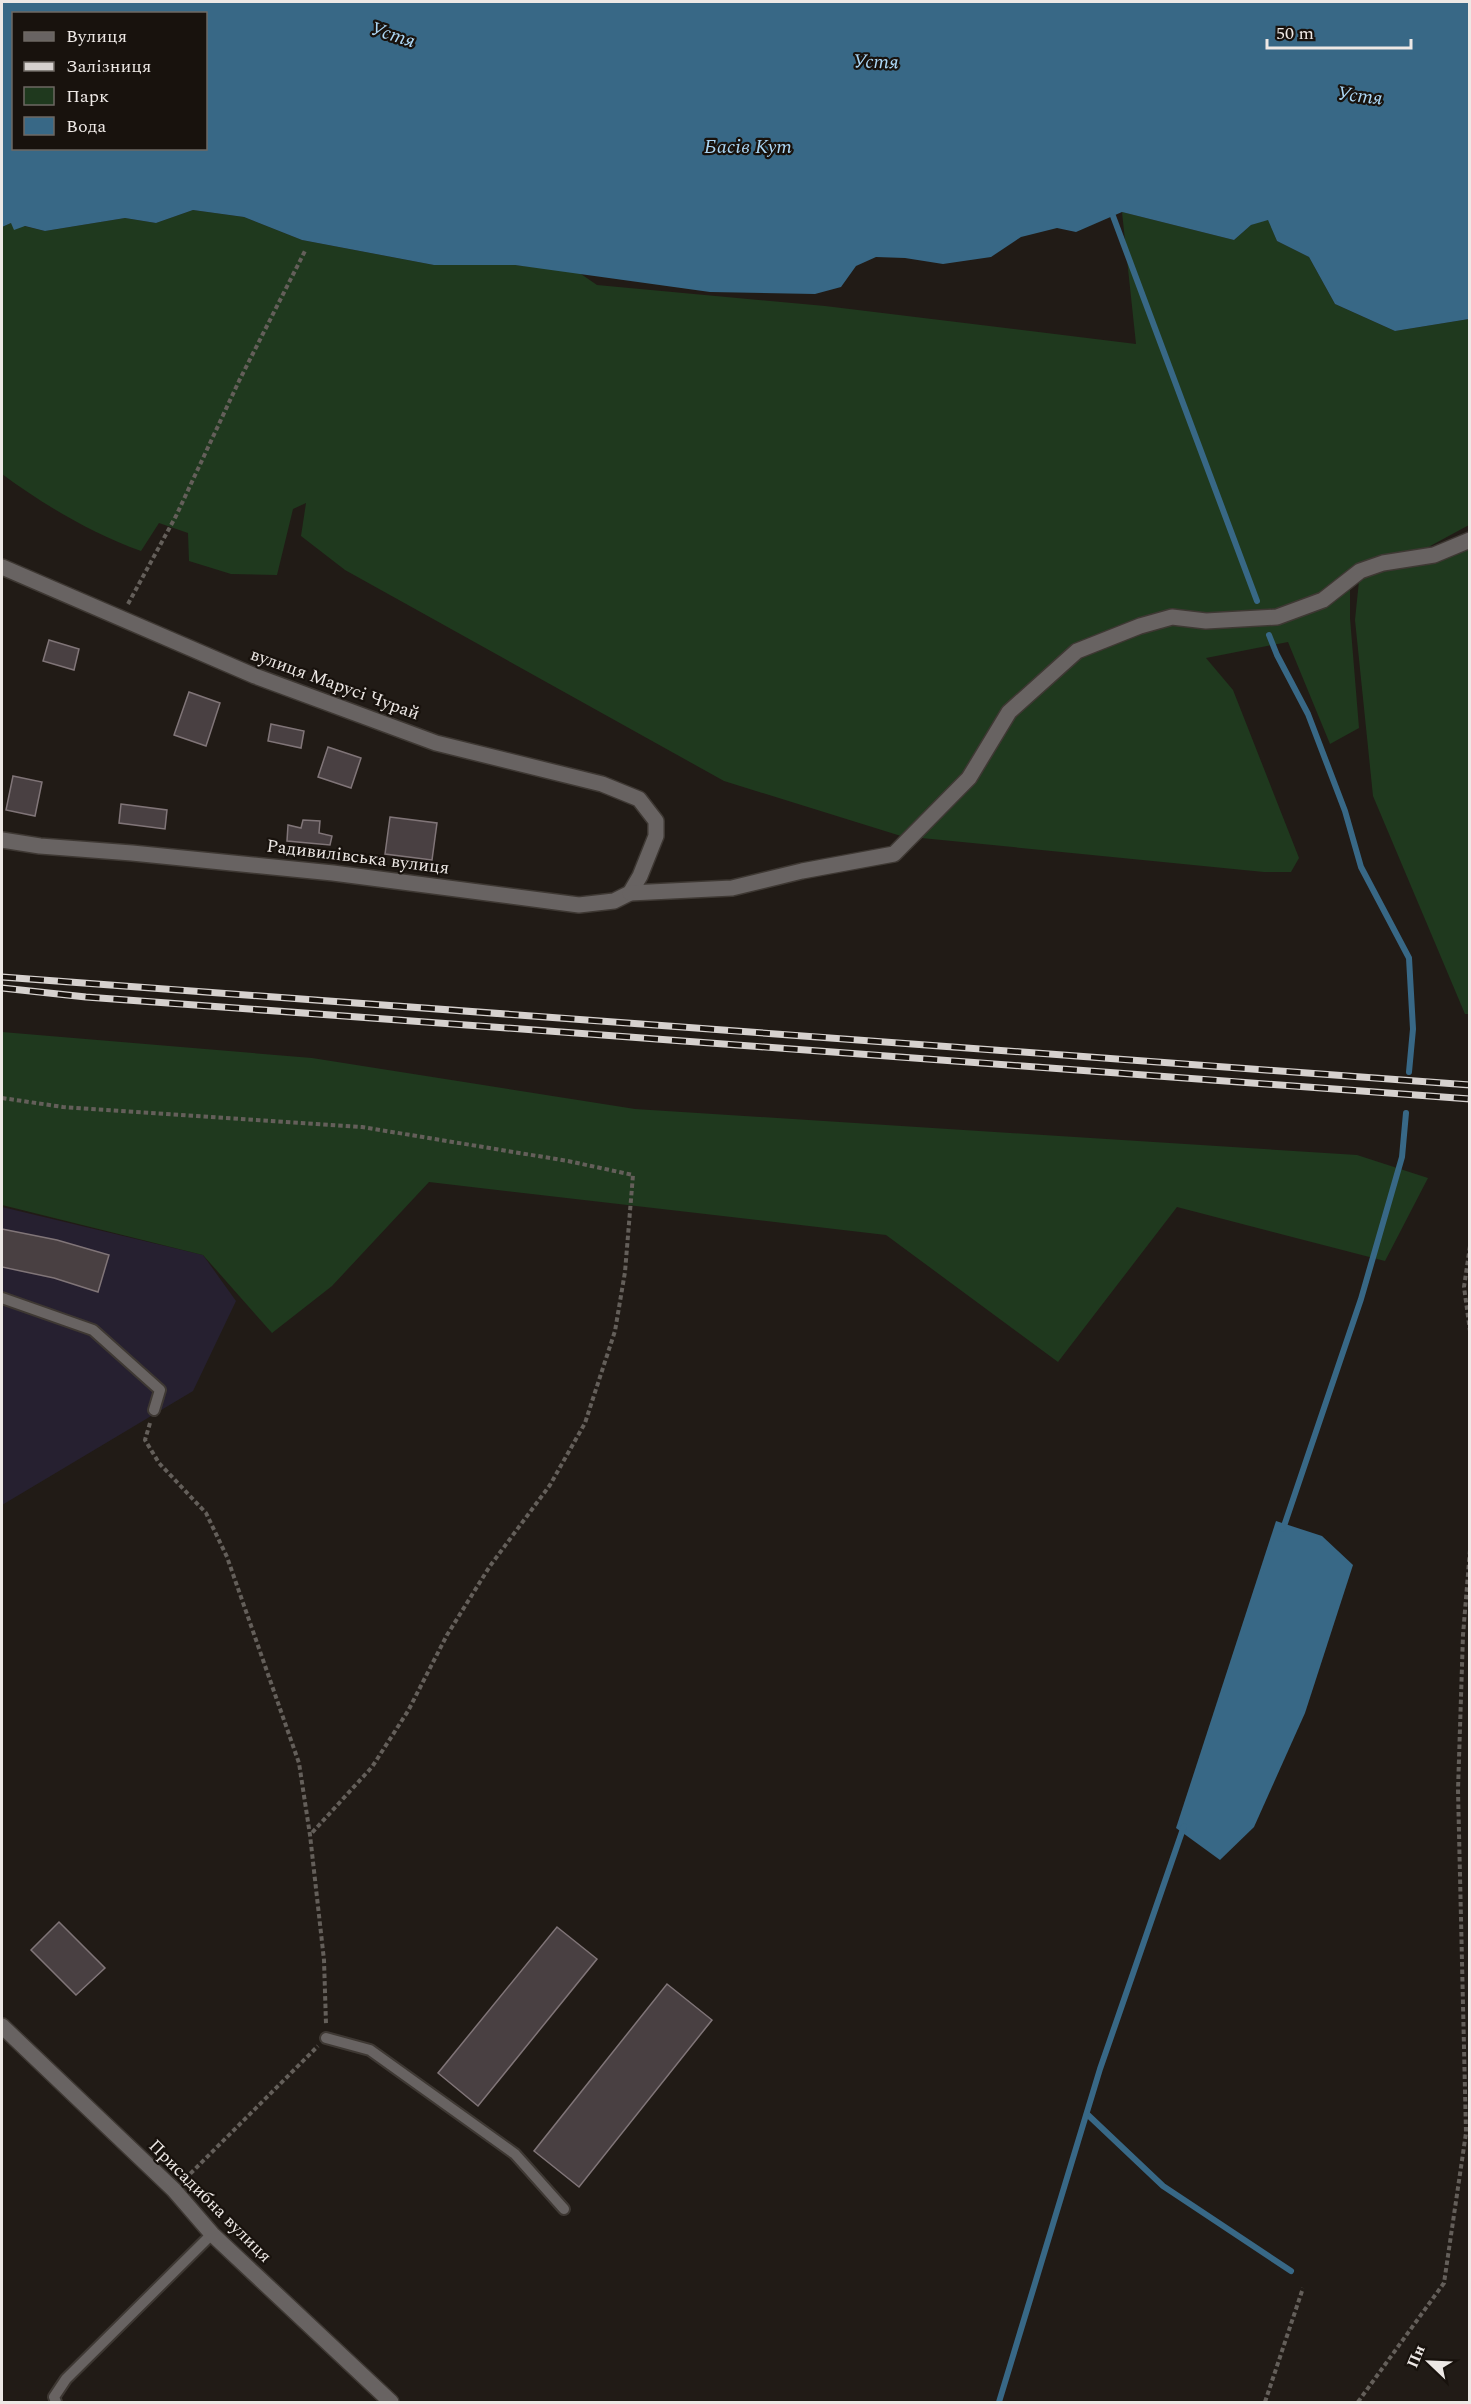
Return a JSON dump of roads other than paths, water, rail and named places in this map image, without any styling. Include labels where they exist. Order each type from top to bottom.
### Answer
[{"type":"street","name":"Радивилівська вулиця","points":[[2,840],[40,846],[333,873],[579,905],[614,901],[630,893],[732,888],[802,871],[894,854],[969,778],[1009,712],[1077,651],[1140,626],[1172,617],[1206,621],[1277,617],[1323,600],[1360,571],[1383,563],[1434,555],[1470,540]]},
{"type":"street","name":"вулиця Марусі Чурай","points":[[2,567],[255,676],[436,743],[602,784],[639,799],[656,820],[656,836],[640,876],[630,893]]},
{"type":"street","name":"Присадибна вулиця","points":[[2,2026],[174,2190],[212,2234],[391,2403]]},
{"type":"lane","points":[[2,1298],[93,1330],[160,1389],[154,1410]]},
{"type":"lane","points":[[326,2038],[370,2050],[515,2154],[564,2209]]},
{"type":"lane","points":[[56,2403],[54,2397],[66,2379],[212,2234]]},
{"type":"water","name":"Басів Кут","points":[[2,2],[1469,2],[1469,319],[1395,331],[1335,304],[1309,257],[1277,241],[1268,220],[1251,225],[1234,240],[1122,212],[1076,232],[1057,228],[1021,237],[991,257],[943,264],[905,258],[876,257],[856,266],[841,287],[815,294],[710,292],[515,265],[434,265],[302,240],[244,217],[193,210],[156,223],[125,218],[45,231],[25,226],[14,230],[11,223],[2,227]]},
{"type":"water","points":[[1276,1521],[1322,1536],[1353,1565],[1305,1713],[1254,1827],[1220,1860],[1176,1828]]},
{"type":"waterway","points":[[1113,216],[1257,601]]},
{"type":"waterway","points":[[1269,635],[1308,714],[1345,811],[1361,867],[1409,958],[1413,1029],[1409,1072]]},
{"type":"waterway","points":[[1283,1529],[1361,1299],[1402,1157],[1406,1113]]},
{"type":"waterway","points":[[999,2402],[1100,2069],[1184,1826]]},
{"type":"waterway","points":[[1087,2114],[1163,2186],[1291,2271]]},
{"type":"railway","points":[[2,977],[1470,1085]]},
{"type":"railway","points":[[2,988],[86,997],[1470,1099]]},
{"type":"water label","name":"Устя","points":[[393,35]]},
{"type":"water label","name":"Устя","points":[[876,62]]},
{"type":"water label","name":"Устя","points":[[1360,96]]}]
